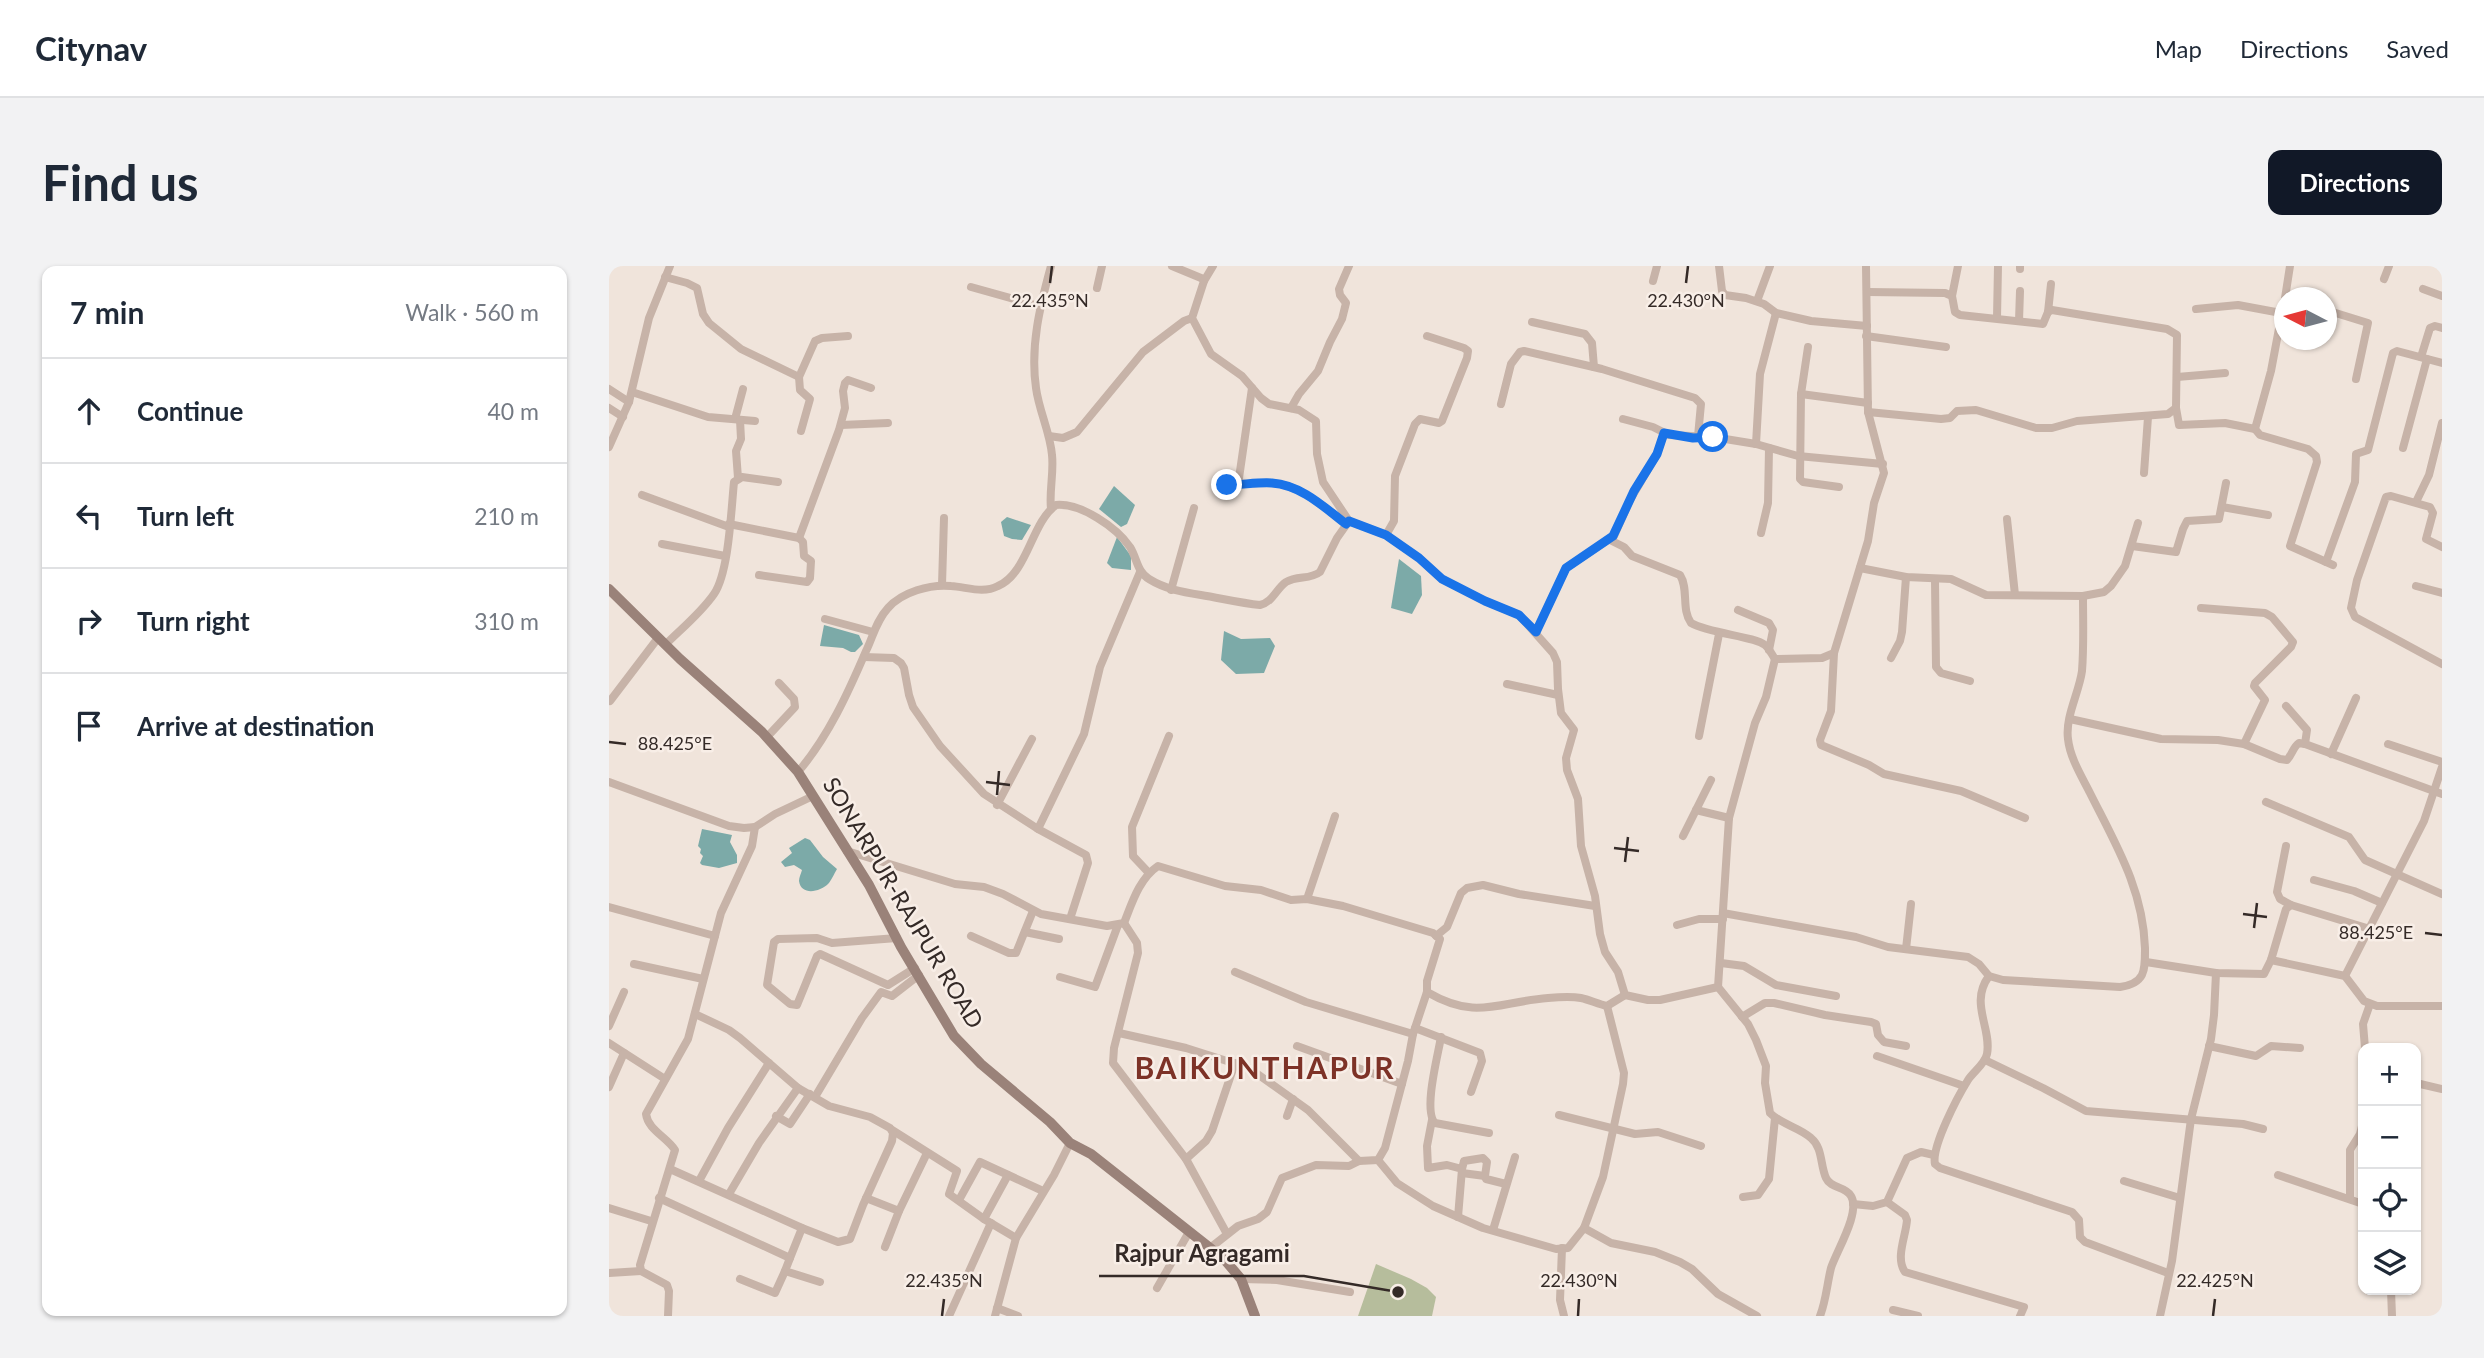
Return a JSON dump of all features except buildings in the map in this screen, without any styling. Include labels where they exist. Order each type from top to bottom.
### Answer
[{"type":"main road","name":"SONARPUR-RAJPUR ROAD","points":[[609,589],[661,641],[767,737],[799,772],[869,885],[954,1036],[981,1064],[1050,1122],[1070,1143],[1091,1154],[1224,1259],[1241,1279],[1255,1316]]},
{"type":"street","points":[[609,447],[629,402],[649,318],[670,266]]},
{"type":"street","points":[[1051,266],[1039,306],[1035,356],[1035,387],[1049,436],[1053,469],[1051,509]]},
{"type":"street","points":[[1090,266],[1102,267],[1097,288]]},
{"type":"street","points":[[1172,266],[1201,278],[1204,282]]},
{"type":"street","points":[[1213,266],[1204,282],[1192,318],[1211,354],[1243,376],[1269,404],[1299,410],[1316,422],[1317,454],[1323,482],[1347,522]]},
{"type":"street","points":[[1291,408],[1318,371],[1342,319],[1346,303],[1339,289],[1349,266]]},
{"type":"street","points":[[1719,266],[1722,291],[1725,295],[1757,302],[1776,313],[1947,347]]},
{"type":"street","points":[[1757,302],[1770,266]]},
{"type":"street","points":[[1866,266],[1868,407],[1884,473],[1874,503],[1868,541],[1835,653],[1832,710],[1820,740],[1821,745],[1884,774],[1962,791],[2025,818]]},
{"type":"street","points":[[1958,266],[1952,296],[1955,313],[2043,324],[2048,312],[2051,284]]},
{"type":"street","points":[[1997,318],[1998,266]]},
{"type":"street","points":[[2287,287],[2290,266]]},
{"type":"street","points":[[1653,267],[1653,281]]},
{"type":"street","points":[[2384,279],[2386,267]]},
{"type":"street","points":[[665,277],[697,288],[705,320],[741,349],[799,377]]},
{"type":"street","points":[[971,287],[1039,306]]},
{"type":"street","points":[[2423,289],[2442,296]]},
{"type":"street","points":[[2019,321],[2020,291]]},
{"type":"street","points":[[1868,292],[1945,293],[1952,296]]},
{"type":"street","points":[[2196,309],[2238,305],[2274,312]]},
{"type":"street","points":[[2048,312],[2061,310],[2173,331],[2177,335],[2176,408],[2179,425],[2225,423],[2255,429],[2260,435],[2308,449],[2316,456],[2317,462],[2290,546],[2330,564],[2355,482],[2356,454],[2367,451],[2393,353],[2397,351],[2442,363]]},
{"type":"street","points":[[1756,444],[1760,374],[1776,313]]},
{"type":"street","points":[[2337,313],[2368,323],[2355,379]]},
{"type":"street","points":[[1049,436],[1063,438],[1077,432],[1143,352],[1192,318]]},
{"type":"street","points":[[1532,322],[1585,334],[1592,344],[1594,367]]},
{"type":"street","points":[[2403,448],[2430,328],[2442,328]]},
{"type":"street","points":[[801,431],[810,399],[800,390],[799,377],[815,341],[848,336]]},
{"type":"street","points":[[1386,535],[1395,513],[1395,476],[1415,424],[1420,419],[1439,423],[1442,421],[1467,358],[1468,351],[1464,348],[1427,336]]},
{"type":"street","points":[[1808,346],[1801,394],[1798,456],[1800,479],[1803,482],[1839,487]]},
{"type":"street","points":[[2255,429],[2275,350]]},
{"type":"street","points":[[1501,404],[1511,364],[1520,352],[1594,367],[1699,400],[1701,404],[1698,436]]},
{"type":"street","points":[[2177,377],[2225,373]]},
{"type":"street","points":[[799,538],[841,425],[845,408],[845,383],[848,380],[871,388]]},
{"type":"street","points":[[1238,485],[1252,388]]},
{"type":"street","points":[[609,389],[629,402]]},
{"type":"street","points":[[610,701],[661,641],[715,593],[723,579],[734,482],[738,478],[736,451],[741,439],[738,419],[743,389]]},
{"type":"street","points":[[632,392],[696,414],[755,421]]},
{"type":"street","points":[[1801,394],[1941,419],[1951,418],[1957,411],[1976,410],[2036,428],[2052,428],[2077,421],[2148,417],[2168,414],[2176,408]]},
{"type":"street","points":[[609,408],[623,417]]},
{"type":"street","points":[[2144,474],[2148,417]]},
{"type":"street","points":[[1623,419],[1653,427],[1664,433],[1756,444],[1798,456],[1883,464]]},
{"type":"street","points":[[2416,502],[2428,475],[2442,423]]},
{"type":"street","points":[[841,425],[888,424]]},
{"type":"street","points":[[1536,632],[1566,568],[1610,540],[1616,531],[1634,491],[1657,454],[1664,433]]},
{"type":"street","points":[[1761,533],[1768,503],[1769,448]]},
{"type":"street","points":[[738,478],[778,482]]},
{"type":"street","points":[[1227,485],[1270,483],[1301,491],[1347,522],[1386,535],[1419,558],[1442,579],[1519,615],[1548,646],[1557,662],[1561,713],[1574,730],[1566,758],[1567,770],[1578,799],[1581,846],[1595,896],[1605,952],[1618,972],[1625,995]]},
{"type":"street","points":[[2132,546],[2176,552],[2187,521],[2219,519],[2226,483]]},
{"type":"street","points":[[642,495],[729,525],[799,538],[803,542],[804,556],[812,565],[807,582],[759,575]]},
{"type":"street","points":[[2442,547],[2426,540],[2432,510],[2416,502],[2386,497],[2357,580],[2351,608],[2355,617],[2442,664]]},
{"type":"street","points":[[799,772],[815,752],[864,657],[873,632],[887,609],[897,600],[918,590],[942,585],[977,590],[1001,586],[1021,561],[1051,509],[1056,505],[1066,505],[1095,518],[1129,546],[1140,572],[1171,590],[1260,605],[1266,603],[1284,583],[1316,576],[1347,522]]},
{"type":"street","points":[[2222,507],[2268,515]]},
{"type":"street","points":[[1171,590],[1193,508]]},
{"type":"street","points":[[942,585],[944,518]]},
{"type":"street","points":[[2007,519],[2015,595]]},
{"type":"street","points":[[1860,568],[1906,577],[1957,581],[1986,595],[2083,596],[2104,593],[2125,566],[2138,523]]},
{"type":"street","points":[[1610,540],[1624,547],[1632,556],[1679,575],[1683,581],[1688,619],[1695,625],[1765,645],[1775,659],[1729,818],[1718,987],[1748,1024],[1766,1066],[1766,1100],[1769,1113],[1813,1139],[1826,1180],[1851,1196],[1853,1204],[1848,1229],[1831,1269],[1820,1316]]},
{"type":"street","points":[[661,544],[725,556]]},
{"type":"street","points":[[1038,829],[1084,734],[1101,667],[1140,572]]},
{"type":"street","points":[[1891,658],[1902,632],[1906,577]]},
{"type":"street","points":[[1935,580],[1936,667],[1941,673],[1970,681]]},
{"type":"street","points":[[2416,586],[2442,593]]},
{"type":"street","points":[[1677,925],[1723,916],[1856,937],[1888,947],[1968,957],[1979,964],[1989,976],[2014,982],[2120,987],[2131,985],[2140,979],[2146,962],[2145,926],[2141,906],[2124,863],[2074,762],[2068,740],[2081,673],[2083,596]]},
{"type":"street","points":[[2201,608],[2265,613],[2293,642],[2255,683],[2265,700],[2244,744]]},
{"type":"street","points":[[1738,610],[1769,624],[1773,630],[1769,650]]},
{"type":"street","points":[[825,620],[873,632]]},
{"type":"street","points":[[1699,736],[1719,634]]},
{"type":"street","points":[[1775,659],[1822,658],[1835,653]]},
{"type":"street","points":[[864,657],[894,658],[901,663],[913,707],[940,746],[997,805],[1082,851],[1088,858],[1070,919]]},
{"type":"street","points":[[767,737],[795,707],[794,699],[779,683]]},
{"type":"street","points":[[1507,684],[1558,695]]},
{"type":"street","points":[[2331,754],[2356,698]]},
{"type":"street","points":[[2285,706],[2307,730],[2305,744]]},
{"type":"street","points":[[2070,719],[2161,739],[2218,740],[2244,744],[2287,760],[2294,746],[2305,744],[2438,792]]},
{"type":"street","points":[[1148,873],[1133,856],[1132,827],[1170,736]]},
{"type":"street","points":[[997,805],[1033,739]]},
{"type":"street","points":[[2345,976],[2438,792],[2442,765],[2388,744]]},
{"type":"street","points":[[1683,836],[1711,780]]},
{"type":"street","points":[[609,782],[729,826],[744,828],[755,827],[813,796]]},
{"type":"street","points":[[2266,802],[2349,837],[2365,860],[2442,894]]},
{"type":"street","points":[[1696,810],[1729,818]]},
{"type":"street","points":[[1307,899],[1335,816]]},
{"type":"street","points":[[641,1271],[642,1255],[675,1150],[646,1121],[648,1108],[688,1039],[727,897],[752,846],[755,827]]},
{"type":"street","points":[[2286,846],[2277,892],[2280,898],[2291,905],[2370,929]]},
{"type":"street","points":[[846,851],[955,884],[984,887],[1034,911],[1107,926],[1121,924]]},
{"type":"street","points":[[1060,977],[1095,987],[1121,924],[1148,873],[1157,866],[1226,886],[1261,890],[1291,900],[1307,899],[1343,906],[1433,933],[1440,939],[1385,1148],[1378,1160]]},
{"type":"street","points":[[2314,880],[2354,891],[2382,904]]},
{"type":"street","points":[[1436,936],[1447,927],[1461,893],[1467,888],[1483,885],[1519,894],[1595,906]]},
{"type":"street","points":[[1906,949],[1911,904]]},
{"type":"street","points":[[2146,962],[2216,973],[2261,975],[2271,960],[2286,909],[2291,905]]},
{"type":"street","points":[[609,907],[715,936]]},
{"type":"street","points":[[971,936],[1016,953],[1034,911]]},
{"type":"street","points":[[1121,924],[1137,943],[1138,953],[1112,1056],[1113,1063],[1186,1159],[1227,1234]]},
{"type":"street","points":[[1025,932],[1059,940]]},
{"type":"street","points":[[897,938],[832,943],[817,938],[778,939],[774,942],[767,985],[790,1004],[797,1005],[820,954],[888,985],[917,971]]},
{"type":"street","points":[[2271,960],[2345,976],[2358,994],[2370,1004],[2385,1007],[2442,1006]]},
{"type":"street","points":[[1721,963],[1744,966],[1776,985],[1836,996]]},
{"type":"street","points":[[633,964],[703,979]]},
{"type":"street","points":[[776,1116],[790,1124],[812,1096],[881,992],[892,996],[917,971]]},
{"type":"street","points":[[1235,972],[1307,1002],[1441,1037],[1474,1050],[1482,1056],[1482,1061],[1471,1092]]},
{"type":"street","points":[[2160,1316],[2191,1119],[2209,1046],[2216,973]]},
{"type":"street","points":[[1989,976],[1984,985],[1980,1009],[1987,1042],[1985,1060],[1964,1086],[1934,1155],[1935,1164],[1940,1168],[2072,1212],[2080,1220],[2080,1237],[2085,1242],[2168,1273]]},
{"type":"street","points":[[1427,992],[1446,1003],[1482,1009],[1547,998],[1579,997],[1607,1006],[1625,995],[1660,1000],[1718,987]]},
{"type":"street","points":[[609,1026],[624,992]]},
{"type":"street","points":[[1742,1017],[1765,1003],[1775,1003],[1871,1022],[1876,1024],[1878,1035],[1884,1042],[1906,1046]]},
{"type":"street","points":[[2365,1043],[2363,1024],[2370,1004]]},
{"type":"street","points":[[1378,1160],[1397,1183],[1433,1206],[1493,1230],[1568,1248],[1584,1228],[1603,1177],[1624,1073],[1607,1006]]},
{"type":"street","points":[[695,1014],[729,1030],[798,1088],[829,1106],[870,1117],[957,1171],[949,1194],[1016,1238]]},
{"type":"street","points":[[1119,1033],[1187,1048],[1235,1063],[1261,1075],[1322,1122],[1360,1161]]},
{"type":"street","points":[[1441,1037],[1431,1093],[1428,1168],[1447,1165],[1506,1184]]},
{"type":"street","points":[[609,1043],[665,1079]]},
{"type":"street","points":[[1297,1046],[1402,1084]]},
{"type":"street","points":[[2209,1046],[2256,1056],[2271,1046],[2300,1048]]},
{"type":"street","points":[[609,1087],[624,1053]]},
{"type":"street","points":[[1877,1056],[1964,1086]]},
{"type":"street","points":[[1985,1060],[2086,1111],[2243,1124],[2263,1129]]},
{"type":"street","points":[[699,1181],[769,1063]]},
{"type":"street","points":[[1186,1159],[1206,1141],[1212,1131],[1235,1063]]},
{"type":"street","points":[[2421,1084],[2442,1089]]},
{"type":"street","points":[[729,1194],[776,1116],[798,1088]]},
{"type":"street","points":[[1287,1116],[1293,1099]]},
{"type":"street","points":[[1559,1115],[1644,1135],[1658,1132],[1701,1146]]},
{"type":"street","points":[[1743,1197],[1758,1195],[1769,1179],[1775,1118]]},
{"type":"street","points":[[1431,1120],[1489,1133]]},
{"type":"street","points":[[670,1169],[802,1228],[838,1242],[845,1242],[850,1239],[892,1141],[894,1133],[890,1128]]},
{"type":"street","points":[[2350,1198],[2350,1150],[2358,1137]]},
{"type":"street","points":[[1018,1316],[996,1312],[1016,1238],[1070,1143]]},
{"type":"street","points":[[1853,1204],[1873,1206],[1887,1202],[1907,1158],[1921,1152],[1934,1155]]},
{"type":"street","points":[[885,1247],[927,1153]]},
{"type":"street","points":[[1493,1230],[1515,1157]]},
{"type":"street","points":[[1458,1217],[1464,1161],[1483,1158],[1487,1162],[1485,1176]]},
{"type":"street","points":[[1210,1248],[1238,1226],[1258,1219],[1267,1212],[1282,1178],[1316,1165],[1349,1166],[1360,1161],[1378,1160]]},
{"type":"street","points":[[959,1200],[980,1161],[1044,1191]]},
{"type":"street","points":[[949,1316],[1008,1175]]},
{"type":"street","points":[[2278,1175],[2358,1202]]},
{"type":"street","points":[[2124,1181],[2180,1198]]},
{"type":"street","points":[[659,1198],[790,1258]]},
{"type":"street","points":[[866,1198],[899,1211]]},
{"type":"street","points":[[1887,1202],[1906,1215],[1901,1258],[1905,1272],[2024,1307],[2020,1316]]},
{"type":"street","points":[[609,1209],[652,1221]]},
{"type":"street","points":[[740,1279],[775,1293],[802,1228]]},
{"type":"street","points":[[1584,1228],[1611,1243],[1655,1252],[1680,1262],[1692,1269],[1718,1294],[1757,1316]]},
{"type":"street","points":[[1157,1288],[1189,1232]]},
{"type":"street","points":[[1562,1248],[1560,1300],[1564,1316]]},
{"type":"street","points":[[609,1273],[641,1271],[667,1285],[668,1316]]},
{"type":"street","points":[[785,1271],[820,1282]]},
{"type":"street","points":[[1241,1279],[1277,1280],[1350,1292]]},
{"type":"street","points":[[2391,1295],[2392,1316]]},
{"type":"street","points":[[1893,1310],[1918,1316]]},
{"type":"green space","points":[[1376,1264],[1427,1288],[1436,1297],[1432,1316],[1358,1316]]},
{"type":"water","points":[[1114,486],[1135,505],[1127,524],[1121,527],[1099,509]]},
{"type":"water","points":[[1007,517],[1031,525],[1022,540],[1004,536],[1001,522]]},
{"type":"water","points":[[1117,537],[1131,556],[1131,570],[1112,568],[1107,563]]},
{"type":"water","points":[[1399,559],[1421,576],[1422,595],[1412,614],[1391,608]]},
{"type":"water","points":[[824,625],[859,635],[863,644],[855,652],[820,646]]},
{"type":"water","points":[[1224,631],[1241,639],[1270,638],[1275,646],[1264,673],[1236,674],[1221,660]]},
{"type":"water","points":[[702,829],[732,835],[730,842],[737,855],[737,863],[719,868],[702,865],[700,863],[703,856],[698,846]]},
{"type":"water","points":[[805,838],[837,869],[828,884],[816,891],[807,891],[800,886],[802,870],[794,865],[785,867],[781,862],[792,853],[789,848]]},
{"type":"place","name":"Rajpur Agragami","points":[[1398,1292]]},
{"type":"district","name":"BAIKUNTHAPUR","points":[[1265,1069]]},
{"type":"route","points":[[1227,485],[1270,483],[1301,491],[1346,524],[1349,521],[1386,535],[1419,558],[1442,579],[1519,615],[1536,632],[1566,568],[1613,536],[1634,491],[1661,446],[1664,433],[1693,438],[1713,437]]}]
